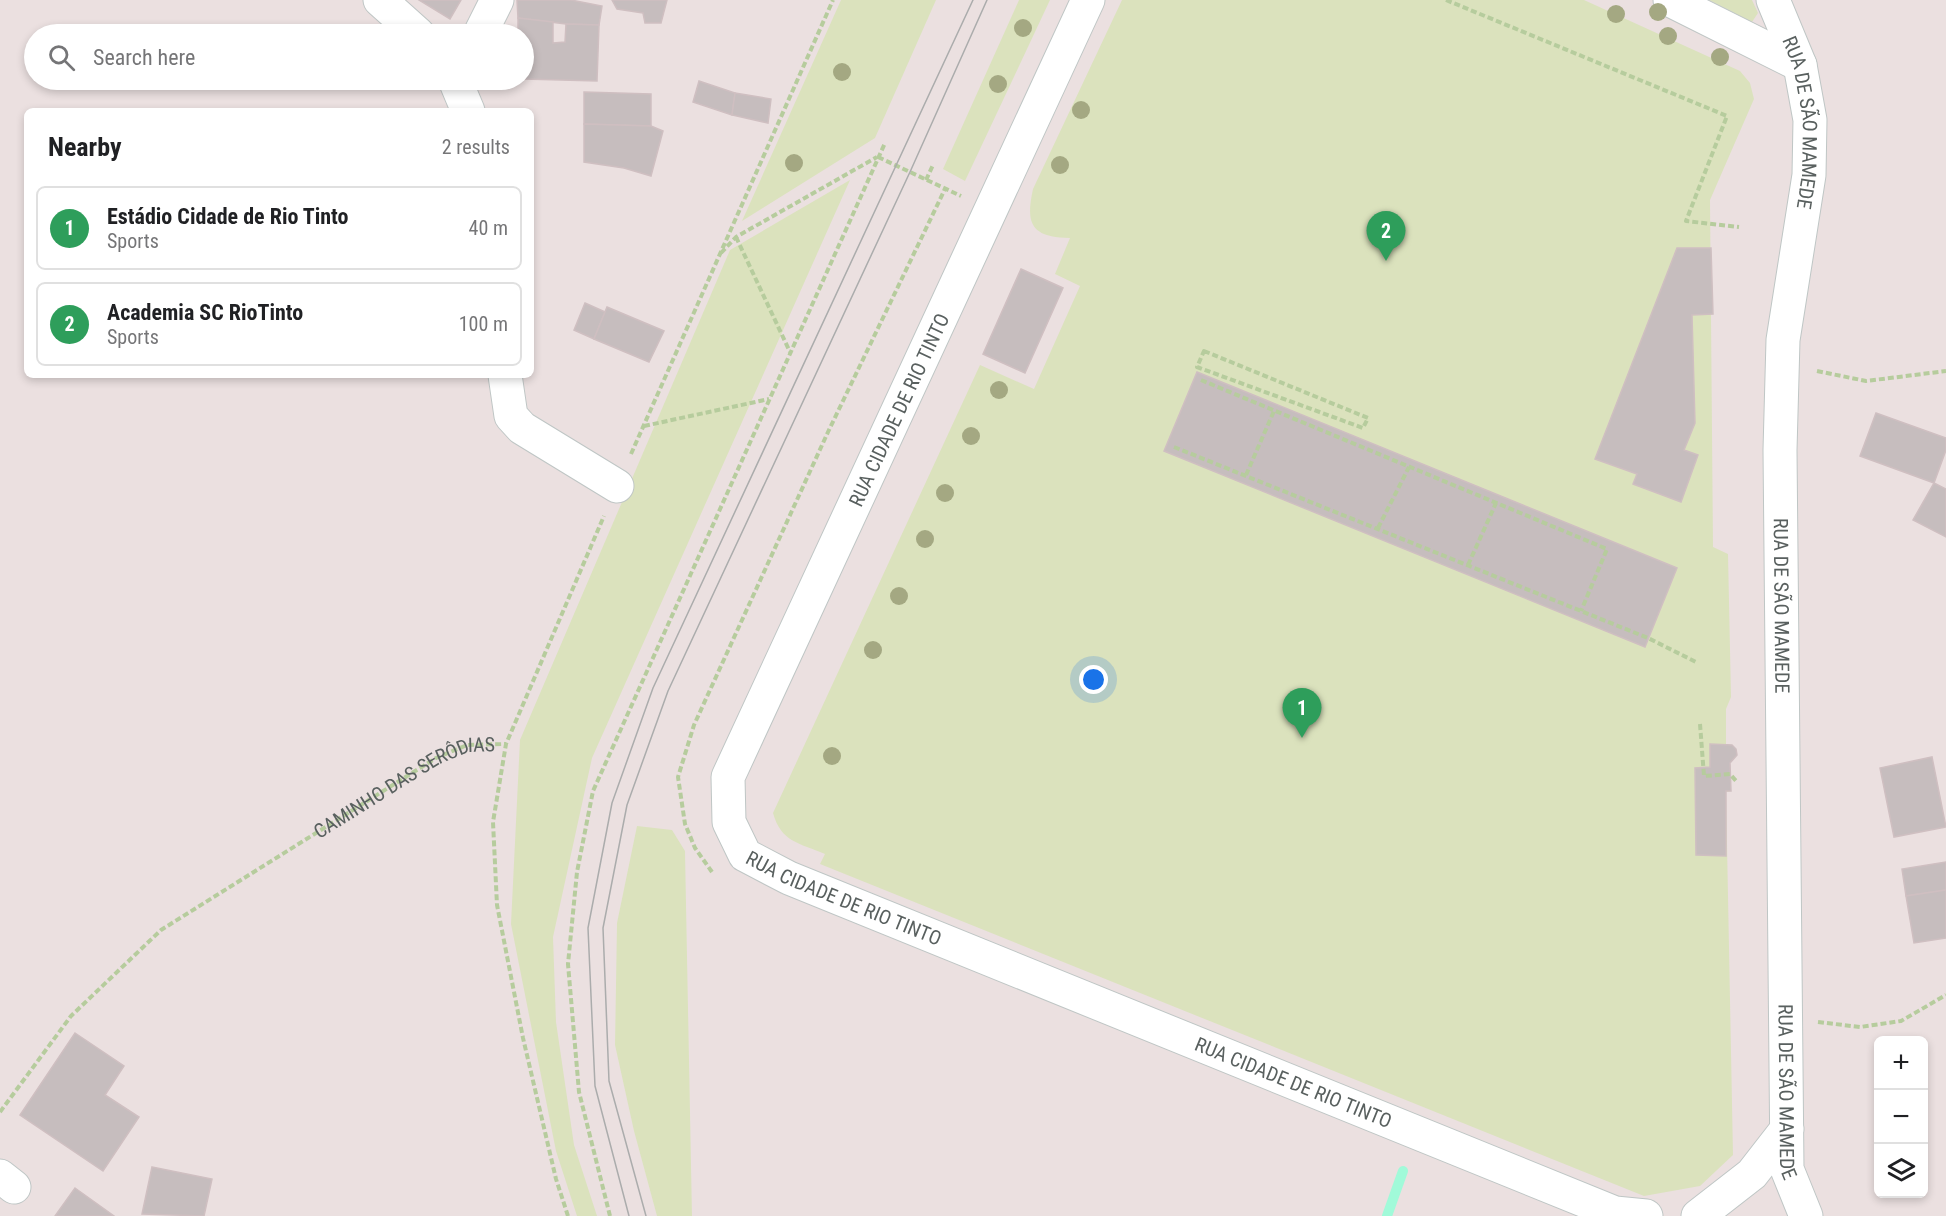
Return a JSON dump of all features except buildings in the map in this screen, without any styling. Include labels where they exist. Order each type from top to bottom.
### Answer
[{"type":"street","points":[[380,0],[407,24]]},
{"type":"street","points":[[485,24],[497,0]]},
{"type":"street","name":"RUA CIDADE DE RIO TINTO","points":[[1088,0],[728,777],[729,822],[745,855],[789,878],[1615,1214],[1646,1216]]},
{"type":"street","points":[[1670,0],[1800,65]]},
{"type":"street","name":"RUA DE SÃO MAMEDE","points":[[1773,0],[1800,65],[1810,120],[1809,174],[1783,340],[1780,450],[1787,1169],[1806,1216]]},
{"type":"street","points":[[459,90],[467,108]]},
{"type":"street","points":[[506,378],[511,416],[522,428],[617,486]]},
{"type":"street","points":[[1698,1216],[1752,1174],[1786,1129]]},
{"type":"path","name":"CAMINHO DAS SERÔDIAS","points":[[0,1112],[71,1016],[161,930],[436,758],[467,745],[506,744],[643,426],[833,0]]},
{"type":"path","points":[[1446,0],[1727,116],[1686,221],[1739,227]]},
{"type":"path","points":[[610,1216],[579,1092],[568,964],[577,872],[593,791],[885,143]]},
{"type":"path","points":[[718,256],[736,237],[878,157]]},
{"type":"path","points":[[714,873],[695,848],[685,824],[678,777],[681,766],[704,704],[828,432],[945,189],[878,157]]},
{"type":"path","points":[[926,180],[933,165]]},
{"type":"path","points":[[736,237],[790,352]]},
{"type":"path","points":[[1204,351],[1368,418],[1362,428],[1197,366],[1204,351]]},
{"type":"path","points":[[1813,370],[1866,381],[1946,371]]},
{"type":"path","points":[[1201,380],[1607,549],[1581,611]]},
{"type":"path","points":[[643,426],[769,399]]},
{"type":"path","points":[[1246,475],[1274,411]]},
{"type":"path","points":[[1174,447],[1648,638],[1696,662]]},
{"type":"path","points":[[1378,528],[1409,467]]},
{"type":"path","points":[[1468,565],[1496,503]]},
{"type":"path","points":[[1700,724],[1704,776],[1730,774],[1737,782]]},
{"type":"path","points":[[506,744],[493,822],[497,905],[523,1038],[556,1179],[568,1216]]},
{"type":"path","points":[[1809,1023],[1822,1022],[1860,1027],[1901,1021],[1946,995]]},
{"type":"green space","points":[[841,0],[936,0],[875,138],[742,221]]},
{"type":"green space","points":[[1019,0],[1050,0],[965,181],[943,169]]},
{"type":"green space","points":[[1122,0],[1584,0],[1740,71],[1750,83],[1754,99],[1710,200],[1713,547],[1728,554],[1731,697],[1726,709],[1726,744],[1732,745],[1737,755],[1730,763],[1731,791],[1726,792],[1733,1155],[1700,1186],[1644,1196],[820,864],[825,854],[792,840],[776,823],[773,813],[980,365],[1034,389],[1080,286],[1055,274],[1070,238],[1039,232],[1031,220],[1031,201],[1033,189]]},
{"type":"green space","points":[[1709,0],[1752,0],[1758,13],[1752,22]]},
{"type":"green space","points":[[850,180],[592,758],[553,937],[556,1022],[574,1145],[597,1216],[577,1216],[556,1151],[511,924],[520,740],[730,250]]},
{"type":"green space","points":[[637,826],[672,830],[685,851],[692,1216],[657,1216],[634,1131],[615,1045],[617,923]]},
{"type":"waterway","points":[[1387,1216],[1403,1171]]},
{"type":"tram line","points":[[629,1216],[595,1086],[588,928],[612,803],[653,688],[973,0]]},
{"type":"tram line","points":[[646,1216],[609,1081],[603,928],[627,805],[668,691],[910,172],[987,0]]},
{"type":"place","name":"Academia SC RioTinto","points":[[1386,261]]},
{"type":"place","name":"Estádio Cidade de Rio Tinto","points":[[1302,738]]}]
